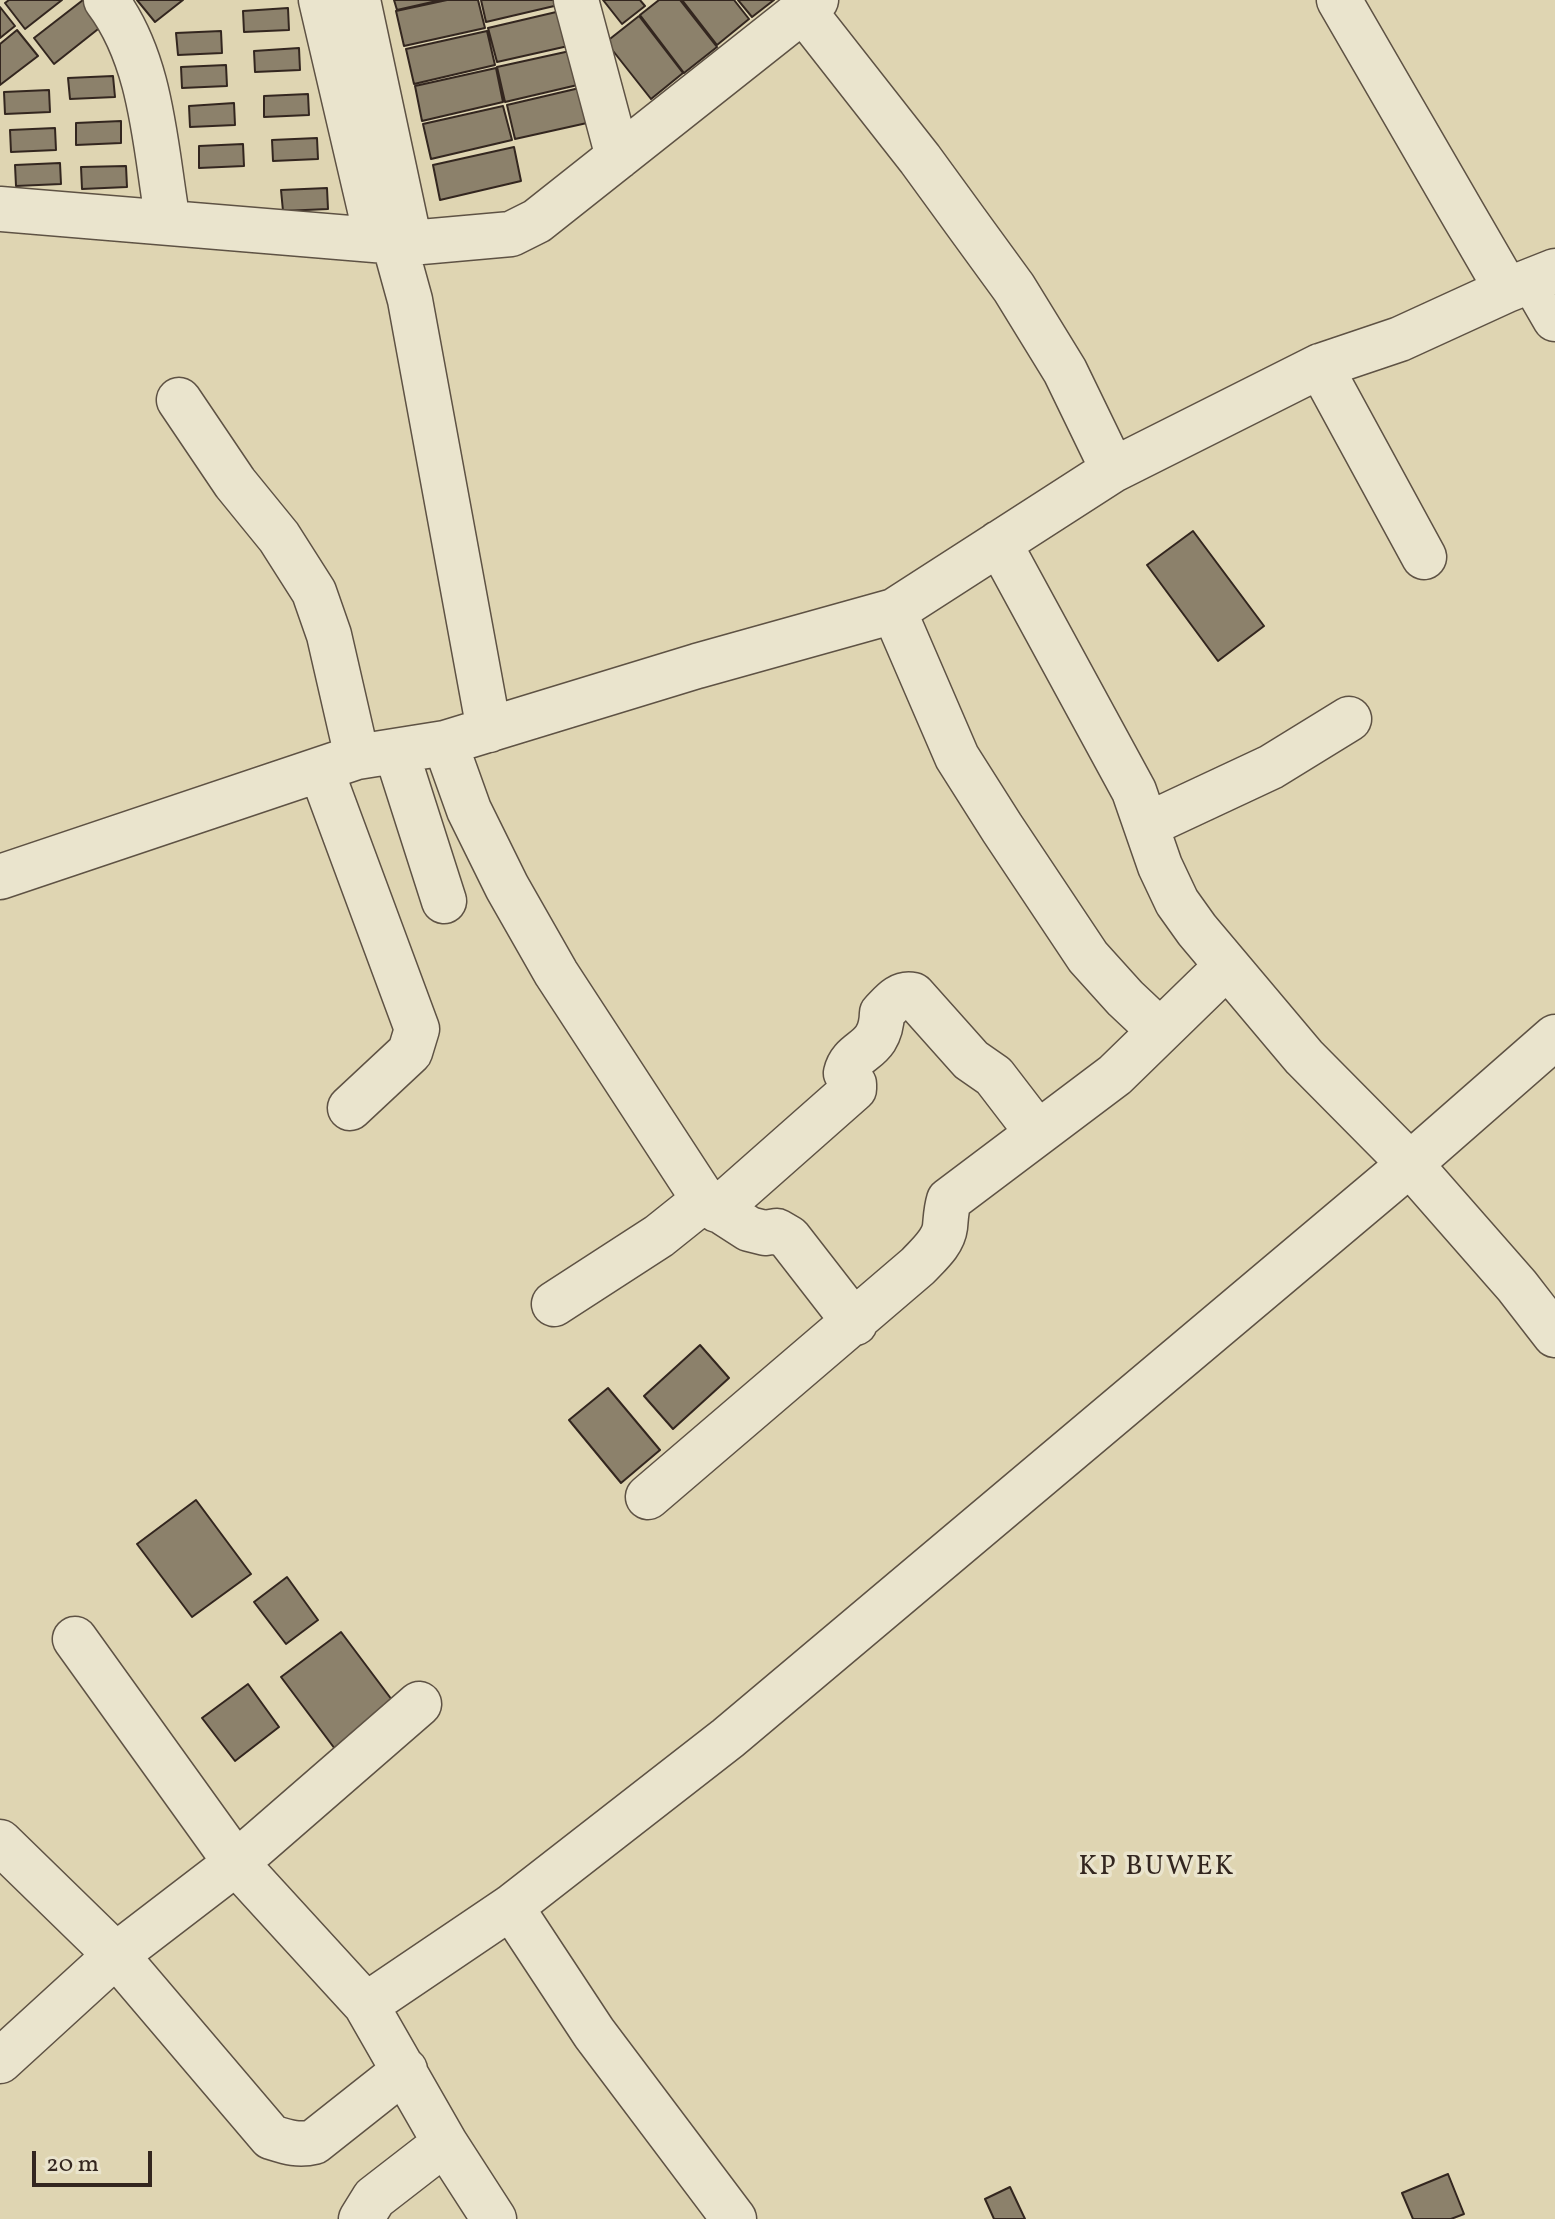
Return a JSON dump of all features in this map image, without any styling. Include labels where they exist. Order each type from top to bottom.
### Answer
[{"type":"street","points":[[106,0],[138,58],[168,222]]},
{"type":"street","points":[[321,0],[410,300],[489,730]]},
{"type":"street","points":[[358,0],[393,241]]},
{"type":"street","points":[[576,0],[618,157]]},
{"type":"street","points":[[1339,0],[1532,280],[1555,319]]},
{"type":"street","points":[[0,209],[393,241],[511,234],[537,221],[810,5],[1014,288],[1065,371],[1113,470]]},
{"type":"street","points":[[0,877],[358,759],[445,743],[697,666],[894,611],[1113,470],[1320,366],[1400,339],[1532,280]]},
{"type":"street","points":[[1320,366],[1424,557]]},
{"type":"street","points":[[179,400],[235,483],[279,537],[314,592],[329,635],[417,1029],[410,1052],[350,1108]]},
{"type":"street","points":[[999,543],[1134,791],[1160,866],[1177,902],[1304,1057],[1410,1164],[1517,1286],[1555,1335]]},
{"type":"street","points":[[894,611],[957,757],[1088,957],[1160,1031]]},
{"type":"street","points":[[1147,825],[1271,767],[1349,719]]},
{"type":"street","points":[[445,743],[469,810],[507,887],[556,973],[710,1205],[749,1229],[765,1233],[777,1231],[789,1238],[855,1323]]},
{"type":"street","points":[[358,759],[444,901]]},
{"type":"street","points":[[648,1497],[918,1266],[940,1242],[949,1200],[1115,1075],[1227,966]]},
{"type":"street","points":[[554,1304],[710,1205],[854,1089],[846,1073],[849,1064],[871,1046],[879,1035],[882,1013],[900,996],[913,995],[971,1060],[994,1076],[1037,1132]]},
{"type":"street","points":[[366,2005],[511,1907],[728,1738],[1410,1164],[1555,1037]]},
{"type":"street","points":[[75,1639],[236,1863],[366,2005],[445,2143],[494,2219]]},
{"type":"street","points":[[0,2061],[116,1955],[236,1863],[419,1704]]},
{"type":"street","points":[[0,1842],[116,1955],[271,2137],[291,2144],[314,2142],[405,2070]]},
{"type":"street","points":[[511,1907],[594,2033],[734,2219]]},
{"type":"street","points":[[361,2219],[374,2198],[419,2160],[445,2143]]},
{"type":"building","points":[[9,0],[62,0],[25,29],[5,3]]},
{"type":"building","points":[[83,0],[98,0],[112,18],[54,64],[34,38]]},
{"type":"building","points":[[137,0],[183,0],[155,22]]},
{"type":"building","points":[[394,0],[441,0],[397,10]]},
{"type":"building","points":[[447,0],[478,0],[485,28],[404,46],[396,11]]},
{"type":"building","points":[[481,0],[566,0],[567,3],[486,22]]},
{"type":"building","points":[[603,0],[640,0],[645,6],[622,24]]},
{"type":"building","points":[[659,0],[680,0],[717,47],[684,73],[640,15]]},
{"type":"building","points":[[682,0],[734,0],[749,19],[717,45]]},
{"type":"building","points":[[738,0],[774,0],[752,17]]},
{"type":"building","points":[[0,7],[15,26],[0,38]]},
{"type":"building","points":[[288,8],[289,30],[244,32],[243,11]]},
{"type":"building","points":[[569,9],[577,44],[497,62],[488,28]]},
{"type":"building","points":[[639,16],[683,73],[651,99],[606,42]]},
{"type":"building","points":[[17,30],[38,56],[0,85],[0,44]]},
{"type":"building","points":[[221,31],[222,53],[178,55],[176,33]]},
{"type":"building","points":[[487,31],[495,65],[414,84],[406,49]]},
{"type":"building","points":[[299,48],[300,70],[255,72],[254,51]]},
{"type":"building","points":[[579,49],[586,83],[505,102],[497,67]]},
{"type":"building","points":[[226,65],[227,86],[182,88],[181,67]]},
{"type":"building","points":[[496,68],[503,102],[422,121],[415,86]]},
{"type":"building","points":[[113,76],[115,97],[70,99],[68,78]]},
{"type":"building","points":[[588,86],[596,121],[515,139],[507,105]]},
{"type":"building","points":[[49,90],[50,112],[5,114],[4,92]]},
{"type":"building","points":[[308,94],[309,115],[264,117],[264,96]]},
{"type":"building","points":[[234,103],[235,125],[190,127],[189,106]]},
{"type":"building","points":[[503,106],[512,140],[431,159],[423,124]]},
{"type":"building","points":[[121,121],[121,143],[76,145],[76,123]]},
{"type":"building","points":[[55,128],[56,150],[11,152],[10,130]]},
{"type":"building","points":[[317,138],[318,159],[273,161],[272,140]]},
{"type":"building","points":[[243,144],[244,166],[199,168],[199,146]]},
{"type":"building","points":[[514,147],[521,181],[440,200],[433,165]]},
{"type":"building","points":[[60,163],[61,184],[16,186],[15,165]]},
{"type":"building","points":[[126,166],[127,187],[82,189],[81,167]]},
{"type":"building","points":[[327,188],[328,209],[283,211],[281,190]]},
{"type":"building","points":[[1193,531],[1264,626],[1218,661],[1147,565]]},
{"type":"building","points":[[700,1345],[729,1378],[673,1429],[644,1396]]},
{"type":"building","points":[[608,1388],[660,1450],[621,1483],[569,1420]]},
{"type":"building","points":[[196,1500],[251,1574],[192,1617],[137,1544]]},
{"type":"building","points":[[287,1577],[318,1620],[286,1644],[254,1602]]},
{"type":"building","points":[[341,1632],[395,1704],[335,1749],[281,1677]]},
{"type":"building","points":[[248,1684],[279,1727],[235,1761],[202,1718]]},
{"type":"building","points":[[1448,2174],[1464,2214],[1451,2219],[1413,2219],[1402,2193]]},
{"type":"building","points":[[1010,2187],[1025,2219],[994,2219],[985,2199]]},
{"type":"district","name":"KP BUWEK","points":[[1157,1869]]}]
